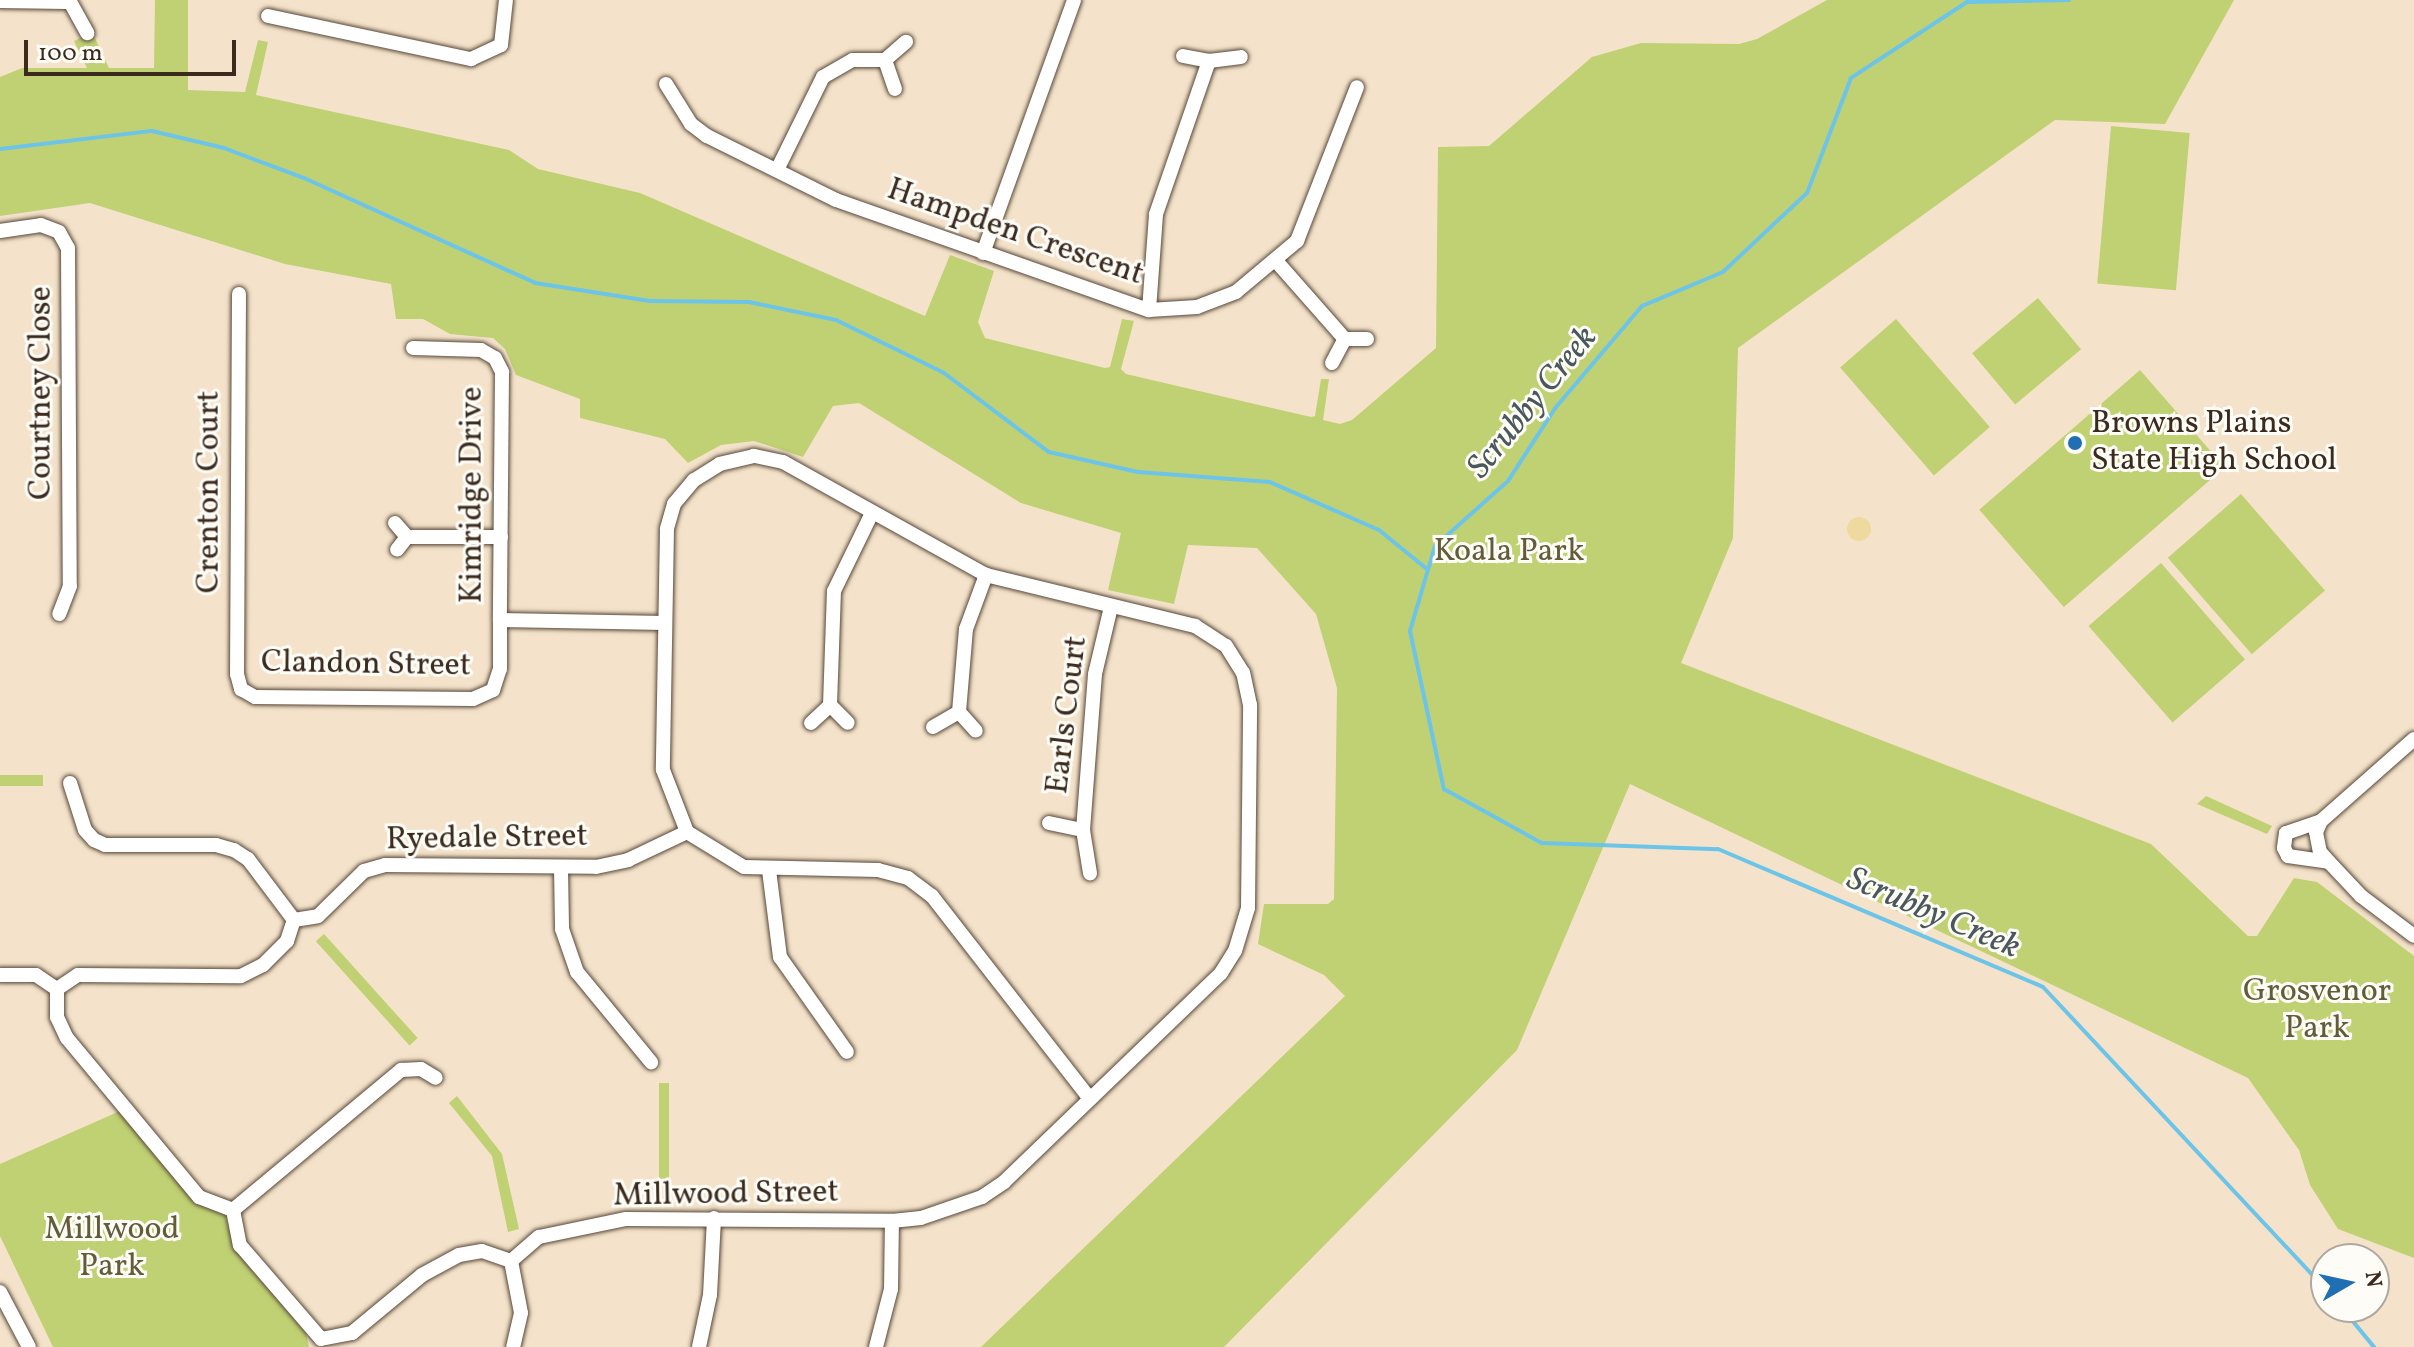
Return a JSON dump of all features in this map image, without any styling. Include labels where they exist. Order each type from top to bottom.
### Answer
[{"type":"street","points":[[268,16],[471,59],[501,45],[506,0]]},
{"type":"street","points":[[0,1],[68,1],[87,33]]},
{"type":"street","points":[[983,253],[1072,2]]},
{"type":"street","points":[[777,170],[823,77],[853,60],[885,60],[906,42]]},
{"type":"street","points":[[1183,56],[1209,61],[1241,57]]},
{"type":"street","points":[[885,60],[895,89]]},
{"type":"street","points":[[1149,310],[1156,214],[1209,61]]},
{"type":"street","name":"Hampden Crescent","points":[[666,84],[691,124],[836,200],[1149,310],[1219,300],[1277,262],[1297,241],[1357,87]]},
{"type":"street","name":"Courtney Close","points":[[0,231],[41,225],[59,232],[68,248],[70,586],[59,614]]},
{"type":"street","points":[[1277,262],[1345,339],[1367,339]]},
{"type":"street","name":"Crenton Court","points":[[239,294],[237,674],[241,689]]},
{"type":"street","points":[[1332,363],[1345,339]]},
{"type":"street","name":"Kimridge Drive","points":[[413,348],[481,350],[495,358],[502,372],[500,620]]},
{"type":"street","name":"Millwood Street","points":[[511,1261],[539,1237],[626,1219],[892,1221],[921,1218],[982,1197],[1221,973],[1244,932],[1248,908],[1250,705],[1243,673],[1226,646],[1195,626],[986,575],[783,462],[754,456],[720,464],[694,480],[674,504],[667,529],[663,770],[672,805],[687,832]]},
{"type":"street","points":[[811,723],[830,705],[834,591],[872,513]]},
{"type":"street","points":[[395,523],[407,537],[501,537]]},
{"type":"street","points":[[397,550],[407,537]]},
{"type":"street","points":[[976,731],[959,712],[966,629],[986,575]]},
{"type":"street","name":"Earls Court","points":[[1090,873],[1083,830],[1095,674],[1111,607]]},
{"type":"street","name":"Clandon Street","points":[[241,689],[255,697],[473,699],[493,690],[500,669],[500,620],[665,623]]},
{"type":"street","points":[[830,705],[848,723]]},
{"type":"street","points":[[933,727],[959,712]]},
{"type":"street","points":[[2329,862],[2288,856],[2284,848],[2286,833],[2321,821],[2414,739]]},
{"type":"street","points":[[57,989],[78,975],[241,976],[263,965],[287,941],[294,920],[248,859],[234,850],[216,845],[105,845],[94,840],[85,830],[70,783]]},
{"type":"street","points":[[2321,821],[2316,842],[2329,862],[2361,896],[2414,936]]},
{"type":"street","name":"Earls Court","points":[[1049,823],[1083,830]]},
{"type":"street","points":[[687,832],[728,862],[769,870],[878,870],[908,878],[932,896],[1090,1099]]},
{"type":"street","name":"Ryedale Street","points":[[294,920],[318,916],[364,871],[385,865],[561,869],[628,860],[687,832]]},
{"type":"street","points":[[561,869],[562,929],[577,972],[651,1062]]},
{"type":"street","points":[[769,870],[780,957],[847,1052]]},
{"type":"street","points":[[0,975],[36,975],[57,989]]},
{"type":"street","points":[[57,989],[57,1017],[67,1038],[199,1197],[233,1210]]},
{"type":"street","points":[[233,1210],[401,1070],[421,1069],[436,1078]]},
{"type":"street","points":[[233,1210],[240,1245],[320,1343],[352,1333],[422,1275],[459,1255],[482,1251],[511,1261],[521,1313],[513,1347]]},
{"type":"street","points":[[699,1347],[710,1295],[714,1218]]},
{"type":"street","points":[[876,1347],[891,1289],[892,1221]]},
{"type":"street","points":[[0,1292],[29,1347]]},
{"type":"green space","name":"Koala Park","points":[[155,0],[188,0],[188,90],[245,92],[258,40],[268,42],[256,95],[509,150],[538,169],[640,193],[925,316],[950,255],[994,271],[978,322],[985,338],[1105,368],[1110,367],[1122,319],[1134,321],[1121,369],[1126,374],[1311,417],[1315,416],[1321,379],[1329,379],[1323,420],[1340,424],[1352,420],[1436,348],[1438,147],[1489,146],[1592,57],[1641,43],[1739,44],[1757,39],[1827,0],[2234,0],[2165,124],[2055,120],[1738,348],[1733,538],[1681,663],[2151,844],[2248,936],[2257,936],[2294,878],[2317,882],[2414,956],[2414,1258],[2390,1249],[2390,1243],[2375,1243],[2338,1229],[2310,1185],[2299,1150],[2248,1078],[1630,784],[1517,1050],[1224,1347],[981,1347],[1345,996],[1324,975],[1258,944],[1264,904],[1328,904],[1334,899],[1337,688],[1316,614],[1257,548],[1188,545],[1174,604],[1108,590],[1121,533],[1021,503],[859,403],[833,406],[803,457],[754,441],[721,445],[688,463],[665,439],[580,418],[580,399],[516,375],[505,349],[493,338],[450,334],[423,319],[396,319],[391,284],[285,264],[90,203],[0,216],[0,77],[22,68],[87,68],[74,41],[92,32],[109,68],[154,68]]},
{"type":"green space","points":[[2111,126],[2190,133],[2176,290],[2097,283]]},
{"type":"green space","points":[[2038,298],[2081,349],[2015,405],[1972,353]]},
{"type":"green space","points":[[1896,319],[1990,427],[1934,475],[1840,368]]},
{"type":"green space","points":[[2140,370],[2225,467],[2064,607],[1979,510]]},
{"type":"green space","points":[[2241,494],[2325,591],[2252,654],[2168,558]]},
{"type":"green space","points":[[2161,563],[2245,660],[2173,723],[2089,626]]},
{"type":"green space","points":[[0,775],[43,775],[43,786],[0,786]]},
{"type":"green space","points":[[2206,796],[2272,826],[2267,834],[2197,804]]},
{"type":"green space","points":[[324,934],[418,1038],[410,1045],[316,941]]},
{"type":"green space","points":[[659,1083],[669,1083],[669,1202],[659,1202]]},
{"type":"green space","points":[[457,1096],[502,1154],[519,1229],[508,1232],[492,1156],[449,1103]]},
{"type":"green space","name":"Millwood Park","points":[[120,1111],[195,1203],[225,1215],[236,1251],[306,1333],[309,1347],[53,1347],[0,1236],[0,1164]]},
{"type":"sand","points":[[1859,517],[1868,520],[1871,529],[1868,538],[1859,541],[1850,538],[1847,529],[1850,520]]},
{"type":"waterway","name":"Scrubby Creek","points":[[2069,0],[1967,2],[1851,78],[1807,193],[1723,272],[1642,306],[1556,407],[1508,481],[1435,546],[1410,631],[1444,789],[1542,843],[1718,849],[2043,987],[2310,1272]]},
{"type":"waterway","points":[[0,149],[152,131],[224,148],[304,178],[535,283],[650,301],[749,302],[836,320],[944,373],[1049,452],[1138,472],[1270,482],[1379,530],[1428,570]]},
{"type":"waterway","name":"Scrubby Creek","points":[[2354,1323],[2374,1347]]},
{"type":"place","name":"Browns Plains State High School","points":[[2075,443]]},
{"type":"park label","name":"Grosvenor Park","points":[[2317,1012]]}]
